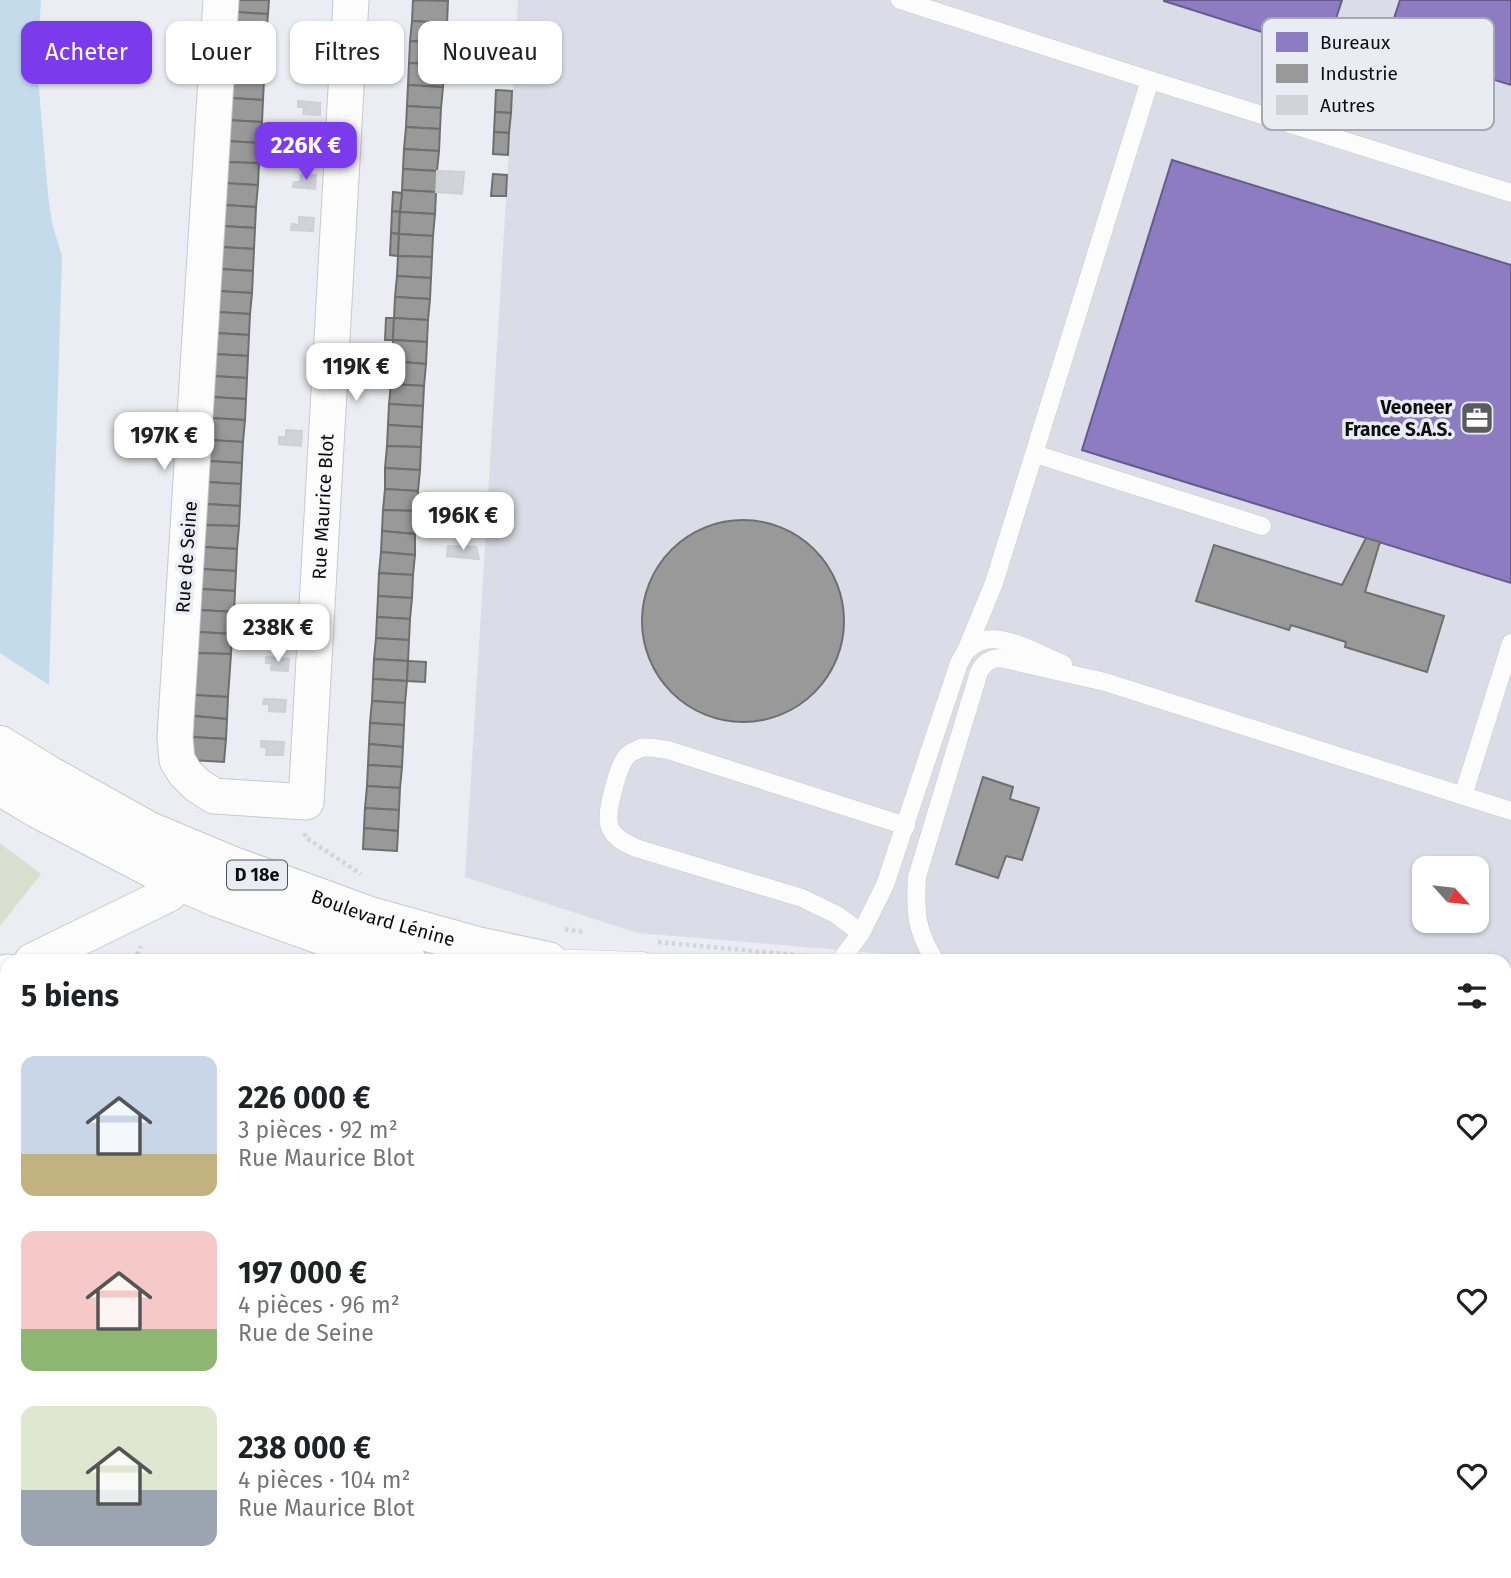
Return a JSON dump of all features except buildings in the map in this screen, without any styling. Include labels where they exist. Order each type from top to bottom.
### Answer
[{"type":"main road","name":"Boulevard Lénine","points":[[0,745],[149,831],[233,866],[370,916],[477,946],[545,948]]},
{"type":"main road","name":"Boulevard Lénine","points":[[0,786],[38,809],[161,873],[218,898],[326,937],[383,954]]},
{"type":"street","name":"Rue de Seine","points":[[221,0],[175,737],[177,760],[185,774],[214,796],[306,802]]},
{"type":"street","name":"Rue Maurice Blot","points":[[306,802],[351,0]]},
{"type":"street","points":[[46,954],[169,894],[178,880]]},
{"type":"lane","points":[[900,0],[1262,115]]},
{"type":"lane","points":[[845,954],[861,933],[885,886],[959,663],[994,583],[1150,80]]},
{"type":"lane","points":[[1310,130],[1511,193]]},
{"type":"lane","points":[[1035,454],[1262,526]]},
{"type":"lane","points":[[966,651],[976,643],[998,639],[1105,682]]},
{"type":"lane","points":[[1462,796],[1511,643]]},
{"type":"lane","points":[[932,954],[919,929],[915,909],[917,877],[975,685],[984,664],[992,659],[1000,658],[1105,682],[1511,811]]},
{"type":"lane","points":[[861,933],[837,915],[802,898],[636,848],[619,840],[608,822],[612,793],[620,768],[627,755],[644,747],[668,750],[906,826]]},
{"type":"lane","points":[[545,948],[590,954]]},
{"type":"path","points":[[306,802],[305,837],[366,879]]},
{"type":"path","points":[[545,948],[591,933]]},
{"type":"path","points":[[651,941],[781,954]]},
{"type":"shaded area","points":[[518,0],[1511,0],[1511,954],[888,954],[637,933],[465,877],[513,84],[562,84],[562,21],[517,21]]},
{"type":"green space","points":[[0,843],[41,874],[0,926]]},
{"type":"water","points":[[0,0],[41,0],[40,21],[21,21],[21,84],[39,84],[48,195],[52,223],[62,256],[49,685],[0,653]]},
{"type":"place","name":"Veoneer France S.A.S.","points":[[1477,418]]}]
